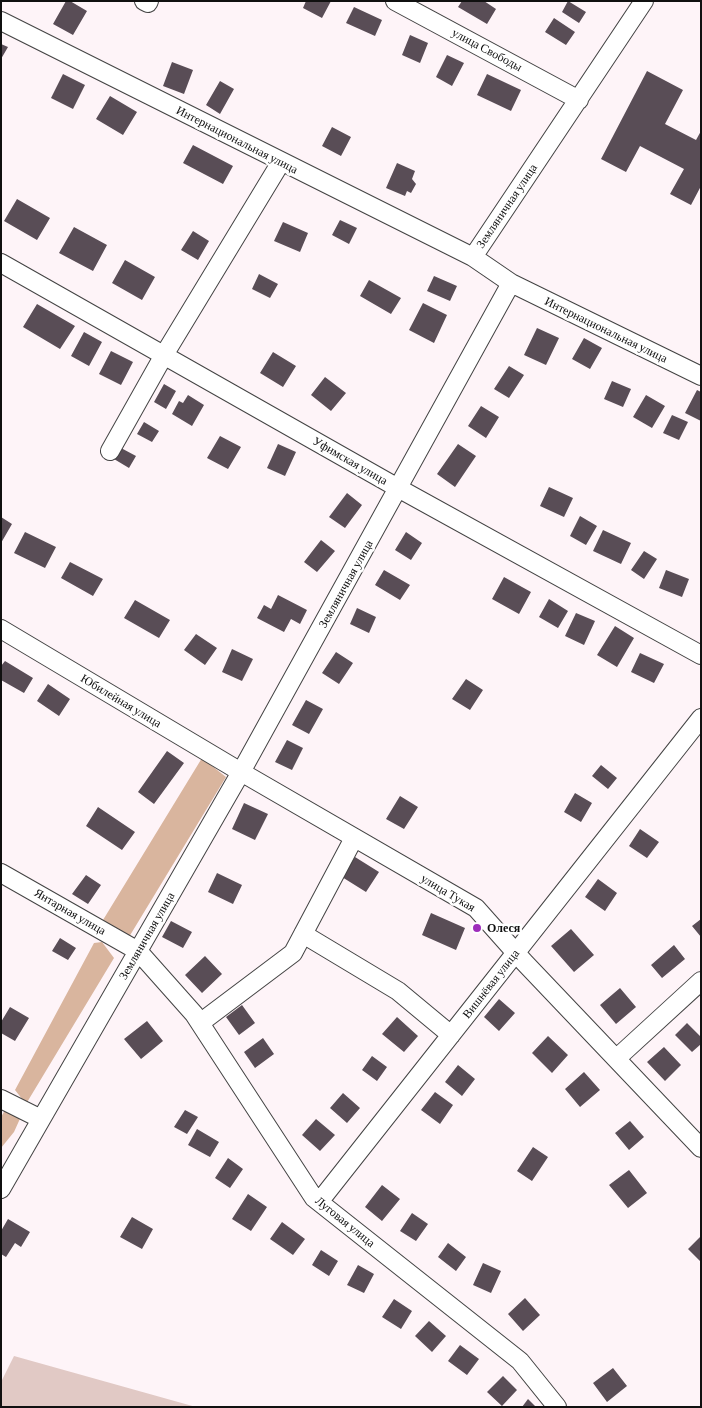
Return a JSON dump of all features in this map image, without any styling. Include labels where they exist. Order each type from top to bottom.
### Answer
[{"type":"street","points":[[144,1],[148,3],[149,1]]},
{"type":"street","name":"улица Свободы","points":[[394,1],[579,100]]},
{"type":"street","name":"Земляничная улица","points":[[1,1189],[241,772],[511,283],[474,257],[644,1]]},
{"type":"street","name":"Интернациональная улица","points":[[1,21],[474,257]]},
{"type":"street","points":[[110,451],[164,355],[281,162]]},
{"type":"street","name":"Уфимская улица","points":[[1,263],[398,488],[701,655]]},
{"type":"street","name":"Интернациональная улица","points":[[511,283],[701,376]]},
{"type":"street","name":"Юбилейная улица","points":[[1,629],[241,772]]},
{"type":"street","name":"Вишнёвая улица","points":[[319,1202],[701,718]]},
{"type":"street","name":"улица Тукая","points":[[241,772],[476,908],[516,953],[701,1148]]},
{"type":"street","points":[[200,1023],[293,953],[354,838]]},
{"type":"street","name":"Янтарная улица","points":[[1,873],[138,951]]},
{"type":"street","points":[[303,934],[398,991],[451,1035]]},
{"type":"street","name":"Луговая улица","points":[[138,951],[194,1014],[314,1198],[520,1361],[557,1407]]},
{"type":"street","points":[[617,1058],[701,981]]},
{"type":"street","points":[[1,1099],[41,1119]]},
{"type":"shaded area","points":[[202,758],[226,777],[129,937],[103,920]]},
{"type":"shaded area","points":[[102,942],[114,958],[26,1104],[15,1090],[94,943]]},
{"type":"shaded area","points":[[8,1105],[23,1112],[14,1132],[1,1148],[1,1117]]},
{"type":"shaded area","points":[[14,1356],[196,1407],[1,1407],[1,1382]]},
{"type":"building","points":[[66,1],[70,1],[87,11],[73,35],[53,24]]},
{"type":"building","points":[[306,1],[331,1],[322,18],[303,8]]},
{"type":"building","points":[[462,1],[484,1],[496,9],[487,24],[458,7]]},
{"type":"building","points":[[568,1],[586,12],[579,23],[562,12]]},
{"type":"building","points":[[354,7],[382,20],[375,36],[346,23]]},
{"type":"building","points":[[554,18],[575,32],[566,45],[545,32]]},
{"type":"building","points":[[410,35],[428,43],[420,63],[402,55]]},
{"type":"building","points":[[1,44],[8,47],[1,59]]},
{"type":"building","points":[[447,55],[464,63],[452,86],[436,77]]},
{"type":"building","points":[[172,62],[193,70],[184,94],[163,86]]},
{"type":"building","points":[[647,71],[683,90],[665,124],[696,140],[701,131],[701,186],[691,205],[670,194],[684,169],[640,146],[626,172],[601,159]]},
{"type":"building","points":[[63,74],[85,85],[73,109],[51,98]]},
{"type":"building","points":[[487,74],[521,90],[511,111],[477,95]]},
{"type":"building","points":[[220,81],[234,89],[220,114],[206,105]]},
{"type":"building","points":[[110,96],[137,112],[123,135],[96,119]]},
{"type":"building","points":[[332,127],[351,137],[341,156],[322,146]]},
{"type":"building","points":[[193,145],[233,166],[223,184],[183,163]]},
{"type":"building","points":[[397,163],[415,171],[412,179],[416,184],[411,193],[407,191],[405,196],[386,188]]},
{"type":"building","points":[[17,199],[50,218],[37,240],[4,221]]},
{"type":"building","points":[[340,220],[357,228],[349,244],[332,235]]},
{"type":"building","points":[[283,222],[308,233],[300,252],[274,241]]},
{"type":"building","points":[[74,227],[107,245],[93,271],[59,253]]},
{"type":"building","points":[[193,231],[209,241],[198,260],[181,250]]},
{"type":"building","points":[[125,260],[155,277],[142,300],[112,283]]},
{"type":"building","points":[[259,274],[278,284],[270,298],[252,289]]},
{"type":"building","points":[[434,276],[457,286],[450,301],[427,291]]},
{"type":"building","points":[[369,280],[401,298],[391,314],[360,296]]},
{"type":"building","points":[[423,303],[447,315],[434,343],[409,330]]},
{"type":"building","points":[[37,304],[75,326],[60,349],[23,327]]},
{"type":"building","points":[[537,328],[559,338],[546,365],[524,355]]},
{"type":"building","points":[[84,332],[102,342],[89,366],[71,356]]},
{"type":"building","points":[[584,338],[602,348],[590,369],[572,359]]},
{"type":"building","points":[[111,351],[133,362],[121,385],[99,374]]},
{"type":"building","points":[[273,352],[296,366],[283,387],[260,373]]},
{"type":"building","points":[[509,366],[524,375],[509,398],[494,389]]},
{"type":"building","points":[[325,377],[346,393],[331,411],[311,395]]},
{"type":"building","points":[[612,381],[631,389],[623,407],[604,399]]},
{"type":"building","points":[[164,384],[176,391],[166,409],[154,402]]},
{"type":"building","points":[[697,390],[701,392],[701,421],[685,413]]},
{"type":"building","points":[[188,395],[204,405],[192,426],[172,414],[179,401],[183,403]]},
{"type":"building","points":[[646,395],[665,406],[652,428],[633,417]]},
{"type":"building","points":[[481,406],[499,417],[486,438],[468,426]]},
{"type":"building","points":[[672,415],[688,422],[679,440],[663,433]]},
{"type":"building","points":[[144,422],[159,431],[152,442],[137,434]]},
{"type":"building","points":[[220,436],[241,447],[228,469],[207,458]]},
{"type":"building","points":[[278,444],[296,452],[285,476],[267,468]]},
{"type":"building","points":[[458,444],[476,456],[455,487],[437,474]]},
{"type":"building","points":[[121,448],[136,456],[129,468],[114,459]]},
{"type":"building","points":[[549,487],[573,498],[564,517],[540,506]]},
{"type":"building","points":[[347,493],[362,505],[345,528],[329,517]]},
{"type":"building","points":[[580,516],[597,526],[586,545],[570,536]]},
{"type":"building","points":[[1,517],[12,524],[1,543]]},
{"type":"building","points":[[603,530],[631,543],[621,564],[593,551]]},
{"type":"building","points":[[25,532],[56,547],[45,568],[14,553]]},
{"type":"building","points":[[406,532],[422,543],[411,560],[395,550]]},
{"type":"building","points":[[321,540],[335,551],[317,572],[304,562]]},
{"type":"building","points":[[644,551],[657,559],[644,579],[631,570]]},
{"type":"building","points":[[70,562],[103,579],[93,596],[61,578]]},
{"type":"building","points":[[384,570],[410,585],[400,600],[375,585]]},
{"type":"building","points":[[666,570],[689,579],[682,597],[659,588]]},
{"type":"building","points":[[504,577],[531,592],[519,614],[492,599]]},
{"type":"building","points":[[278,595],[307,610],[300,624],[291,619],[284,632],[257,618],[264,605],[271,609]]},
{"type":"building","points":[[549,599],[568,611],[558,628],[539,617]]},
{"type":"building","points":[[135,600],[170,620],[159,638],[124,618]]},
{"type":"building","points":[[357,608],[376,617],[369,633],[350,624]]},
{"type":"building","points":[[576,613],[595,621],[584,645],[565,636]]},
{"type":"building","points":[[615,626],[634,638],[617,667],[597,655]]},
{"type":"building","points":[[196,634],[217,648],[205,665],[184,650]]},
{"type":"building","points":[[232,649],[253,659],[242,681],[222,672]]},
{"type":"building","points":[[336,652],[353,663],[339,684],[322,673]]},
{"type":"building","points":[[640,653],[664,664],[654,683],[631,672]]},
{"type":"building","points":[[5,661],[33,678],[24,693],[1,680],[1,666]]},
{"type":"building","points":[[466,679],[483,690],[470,710],[452,699]]},
{"type":"building","points":[[48,684],[70,699],[59,716],[37,701]]},
{"type":"building","points":[[306,700],[323,709],[309,734],[292,725]]},
{"type":"building","points":[[287,740],[303,748],[292,770],[275,762]]},
{"type":"building","points":[[167,751],[184,763],[154,804],[138,792]]},
{"type":"building","points":[[601,765],[617,778],[608,789],[592,776]]},
{"type":"building","points":[[575,793],[592,803],[581,822],[564,812]]},
{"type":"building","points":[[400,796],[418,807],[404,829],[386,819]]},
{"type":"building","points":[[244,803],[268,814],[255,840],[232,829]]},
{"type":"building","points":[[98,807],[135,832],[122,850],[86,826]]},
{"type":"building","points":[[640,829],[659,842],[647,858],[629,846]]},
{"type":"building","points":[[355,857],[379,872],[366,892],[342,877]]},
{"type":"building","points":[[217,873],[242,885],[233,904],[208,892]]},
{"type":"building","points":[[86,875],[101,885],[88,904],[72,894]]},
{"type":"building","points":[[598,879],[617,893],[605,911],[585,897]]},
{"type":"building","points":[[431,913],[465,928],[456,950],[422,935]]},
{"type":"building","points":[[701,919],[701,937],[692,926]]},
{"type":"building","points":[[171,921],[192,932],[183,948],[162,937]]},
{"type":"building","points":[[571,929],[594,955],[574,972],[551,946]]},
{"type":"building","points":[[60,938],[76,948],[68,960],[52,951]]},
{"type":"building","points":[[674,945],[685,959],[662,978],[651,965]]},
{"type":"building","points":[[205,956],[222,974],[202,993],[185,975]]},
{"type":"building","points":[[620,988],[636,1007],[616,1024],[600,1005]]},
{"type":"building","points":[[499,999],[515,1013],[499,1031],[484,1017]]},
{"type":"building","points":[[242,1005],[255,1023],[239,1035],[226,1017]]},
{"type":"building","points":[[10,1007],[29,1018],[15,1041],[1,1033],[1,1022]]},
{"type":"building","points":[[397,1017],[418,1036],[404,1052],[382,1034]]},
{"type":"building","points":[[147,1021],[163,1041],[141,1059],[124,1039]]},
{"type":"building","points":[[687,1023],[701,1037],[701,1044],[692,1052],[675,1035]]},
{"type":"building","points":[[548,1036],[568,1055],[552,1073],[532,1053]]},
{"type":"building","points":[[263,1038],[274,1054],[255,1068],[244,1052]]},
{"type":"building","points":[[664,1047],[681,1065],[665,1081],[647,1062]]},
{"type":"building","points":[[372,1056],[387,1067],[377,1081],[362,1070]]},
{"type":"building","points":[[458,1065],[475,1079],[462,1096],[445,1082]]},
{"type":"building","points":[[584,1072],[600,1090],[580,1107],[565,1089]]},
{"type":"building","points":[[435,1092],[453,1105],[440,1124],[421,1110]]},
{"type":"building","points":[[343,1093],[360,1108],[347,1123],[330,1108]]},
{"type":"building","points":[[185,1110],[198,1117],[187,1134],[174,1127]]},
{"type":"building","points":[[316,1119],[335,1135],[320,1151],[302,1135]]},
{"type":"building","points":[[630,1121],[644,1137],[629,1150],[615,1133]]},
{"type":"building","points":[[197,1129],[219,1142],[210,1157],[188,1145]]},
{"type":"building","points":[[533,1147],[548,1157],[532,1181],[517,1171]]},
{"type":"building","points":[[228,1158],[243,1169],[230,1188],[215,1178]]},
{"type":"building","points":[[629,1170],[647,1193],[628,1208],[609,1185]]},
{"type":"building","points":[[382,1185],[400,1199],[382,1221],[365,1207]]},
{"type":"building","points":[[248,1194],[267,1207],[251,1231],[232,1219]]},
{"type":"building","points":[[412,1213],[428,1224],[416,1241],[400,1231]]},
{"type":"building","points":[[132,1217],[153,1229],[142,1249],[120,1237]]},
{"type":"building","points":[[8,1219],[30,1232],[21,1247],[15,1243],[6,1257],[1,1254],[1,1231]]},
{"type":"building","points":[[282,1222],[305,1239],[293,1255],[270,1239]]},
{"type":"building","points":[[701,1236],[701,1262],[688,1249]]},
{"type":"building","points":[[448,1243],[466,1257],[456,1271],[438,1257]]},
{"type":"building","points":[[321,1250],[338,1261],[329,1276],[312,1265]]},
{"type":"building","points":[[483,1263],[501,1271],[491,1293],[473,1285]]},
{"type":"building","points":[[358,1265],[374,1274],[364,1293],[347,1285]]},
{"type":"building","points":[[525,1298],[540,1315],[523,1331],[508,1314]]},
{"type":"building","points":[[394,1299],[412,1311],[401,1329],[382,1317]]},
{"type":"building","points":[[429,1321],[446,1336],[432,1352],[415,1336]]},
{"type":"building","points":[[460,1345],[479,1359],[467,1375],[448,1361]]},
{"type":"building","points":[[613,1368],[627,1386],[607,1402],[593,1383]]},
{"type":"building","points":[[503,1376],[517,1390],[502,1406],[487,1392]]},
{"type":"building","points":[[528,1399],[536,1407],[522,1407]]},
{"type":"place","name":"Олеся","points":[[477,928]]}]
